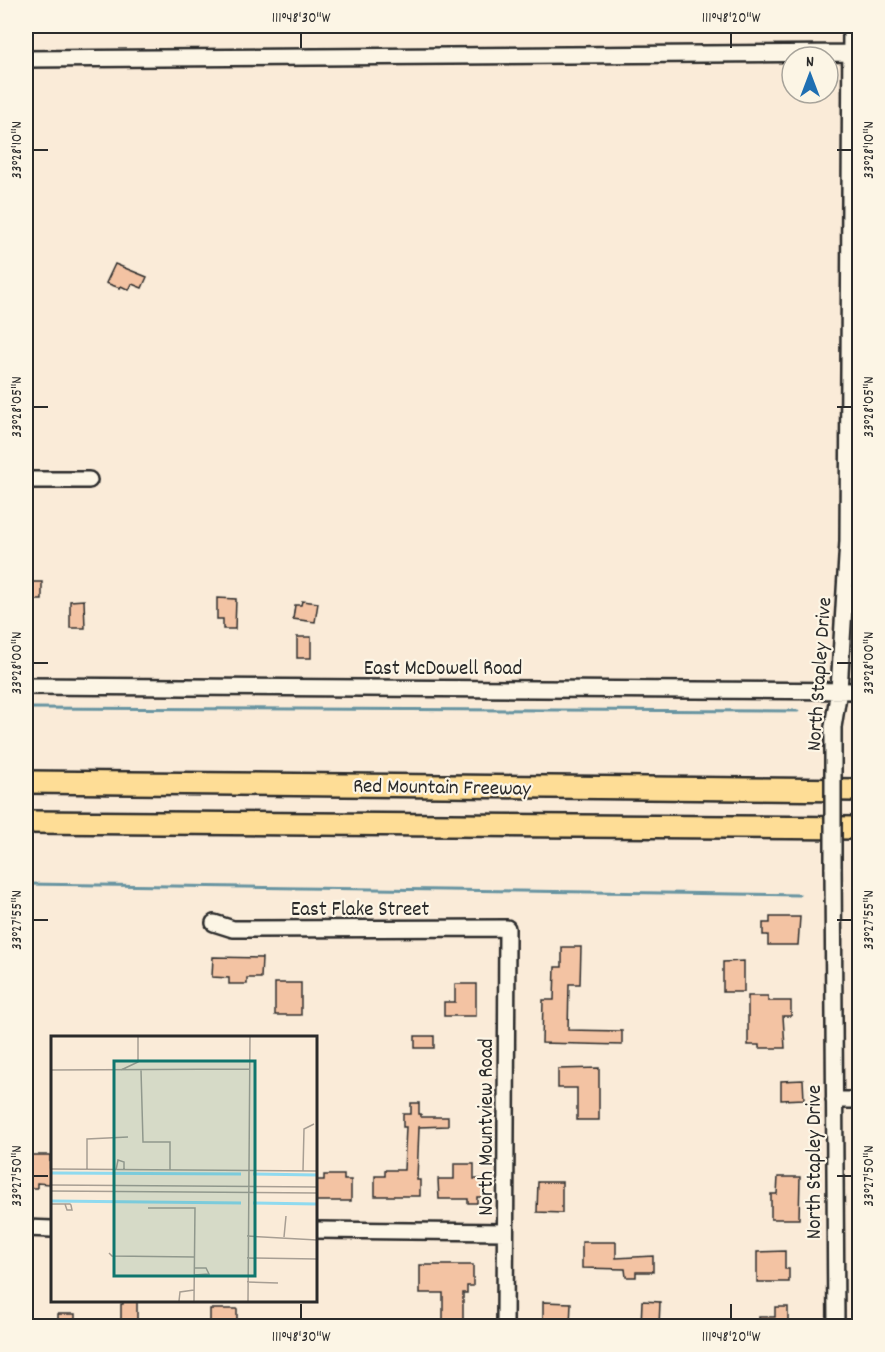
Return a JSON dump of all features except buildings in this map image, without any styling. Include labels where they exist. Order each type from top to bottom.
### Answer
[{"type":"highway","name":"Red Mountain Freeway","points":[[26,782],[860,790]]},
{"type":"highway","name":"Red Mountain Freeway","points":[[26,822],[860,828]]},
{"type":"street","name":"North Stapley Drive","points":[[836,1326],[833,727],[839,690],[848,541],[851,26]]},
{"type":"street","points":[[26,59],[851,53]]},
{"type":"street","points":[[26,480],[88,480]]},
{"type":"street","name":"East McDowell Road","points":[[26,686],[860,691]]},
{"type":"street","name":"East Flake Street","points":[[214,923],[233,929],[507,928]]},
{"type":"street","name":"North Mountview Road","points":[[505,1326],[507,928]]},
{"type":"street","points":[[834,1100],[860,1100]]},
{"type":"street","points":[[26,1228],[51,1229]]},
{"type":"street","points":[[316,1230],[505,1232]]},
{"type":"waterway","points":[[26,708],[798,711]]},
{"type":"waterway","points":[[26,884],[799,895]]}]
